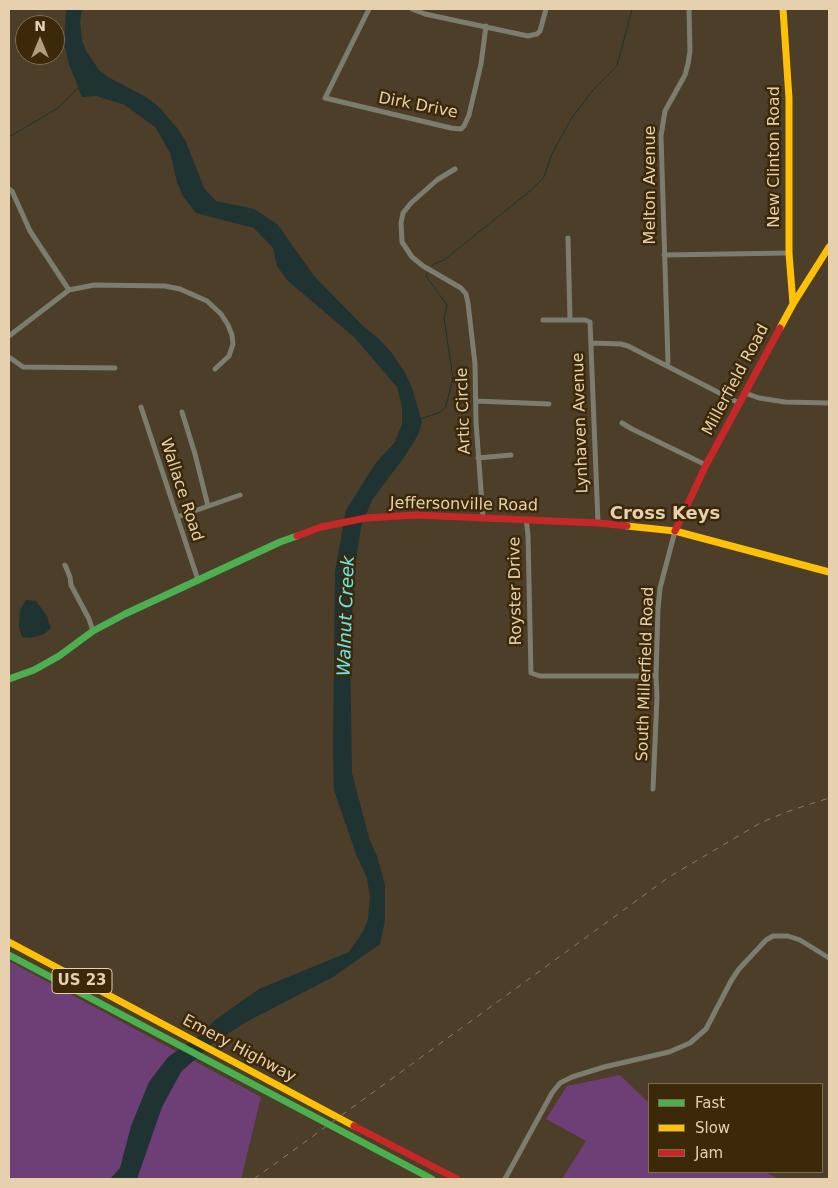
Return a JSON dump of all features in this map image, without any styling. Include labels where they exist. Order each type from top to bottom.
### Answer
[{"type":"main road","name":"New Clinton Road","points":[[783,9],[790,138],[789,253],[793,304]]},
{"type":"main road","name":"Millerfield Road","points":[[675,531],[706,465],[739,403],[793,304],[829,247]]},
{"type":"main road","name":"Jeffersonville Road","points":[[9,679],[34,670],[93,631],[125,614],[280,542],[324,526],[366,518],[396,515],[483,517],[598,523],[675,531],[829,572]]},
{"type":"main road","name":"Emery Highway","points":[[9,942],[275,1085],[457,1179]]},
{"type":"main road","name":"Emery Highway","points":[[9,955],[432,1179]]},
{"type":"main road","points":[[270,1093],[275,1085]]},
{"type":"street","name":"Dirk Drive","points":[[369,9],[325,98],[461,129],[466,123],[474,97],[486,26]]},
{"type":"street","points":[[412,9],[425,14],[532,36],[540,32],[546,9]]},
{"type":"street","name":"Melton Avenue","points":[[666,366],[668,362],[662,125],[668,105],[685,75],[688,64],[690,51],[689,9]]},
{"type":"street","name":"Artic Circle","points":[[455,169],[437,180],[411,203],[403,213],[401,223],[402,242],[412,257],[423,266],[461,288],[466,294],[475,364],[478,458],[483,517]]},
{"type":"street","points":[[9,189],[12,191],[30,231],[69,290]]},
{"type":"street","points":[[543,320],[570,320],[568,238]]},
{"type":"street","points":[[664,255],[789,253]]},
{"type":"street","points":[[9,336],[69,290],[94,285],[164,286],[180,289],[200,298],[221,314],[232,335],[233,344],[229,356],[215,369]]},
{"type":"street","name":"Lynhaven Avenue","points":[[570,320],[590,322],[598,523]]},
{"type":"street","points":[[591,343],[621,344],[635,349],[739,403]]},
{"type":"street","points":[[9,357],[23,367],[115,368]]},
{"type":"street","points":[[745,393],[759,398],[785,402],[829,403]]},
{"type":"street","points":[[476,401],[549,404]]},
{"type":"street","name":"Wallace Road","points":[[141,407],[198,580]]},
{"type":"street","points":[[182,412],[208,506]]},
{"type":"street","points":[[622,423],[706,465]]},
{"type":"street","points":[[478,458],[511,455]]},
{"type":"street","points":[[177,517],[240,495]]},
{"type":"street","name":"Royster Drive","points":[[526,519],[531,674],[656,676]]},
{"type":"street","name":"South Millerfield Road","points":[[653,789],[658,697],[656,676],[660,588],[675,531]]},
{"type":"street","points":[[65,565],[70,577],[71,586],[89,619],[93,631]]},
{"type":"street","points":[[505,1179],[552,1093],[560,1083],[572,1077],[604,1067],[669,1052],[690,1043],[706,1029],[739,969],[766,940],[780,935],[800,940],[829,958]]},
{"type":"shaded area","points":[[9,961],[261,1097],[241,1179],[9,1179]]},
{"type":"shaded area","points":[[620,1075],[648,1102],[648,1173],[767,1173],[779,1179],[562,1179],[586,1141],[546,1119],[567,1086]]},
{"type":"water","name":"Walnut Creek","points":[[66,9],[82,9],[80,21],[82,40],[86,51],[99,70],[158,106],[178,129],[186,142],[204,188],[216,201],[254,209],[278,225],[314,276],[391,352],[404,371],[412,388],[422,422],[418,435],[405,456],[372,500],[361,527],[355,567],[350,652],[352,773],[369,838],[377,856],[385,885],[385,920],[380,944],[333,977],[248,1021],[212,1044],[181,1072],[162,1107],[137,1179],[110,1179],[120,1168],[131,1126],[149,1082],[168,1057],[200,1035],[215,1020],[259,989],[349,952],[364,930],[368,919],[370,897],[367,878],[356,854],[334,790],[335,571],[346,510],[375,464],[395,442],[402,424],[402,407],[397,387],[354,337],[287,280],[277,266],[273,248],[254,228],[196,213],[183,196],[177,182],[170,153],[156,128],[125,105],[96,96],[82,97],[65,48]]},
{"type":"water","points":[[26,600],[36,601],[47,616],[51,628],[44,634],[30,638],[22,637],[19,627],[20,610]]},
{"type":"waterway","points":[[432,266],[444,260],[530,191],[544,177],[551,156],[571,119],[593,90],[617,66],[632,9]]},
{"type":"waterway","points":[[9,137],[58,108],[79,87]]},
{"type":"waterway","points":[[420,419],[441,412],[446,406],[453,378],[444,318],[447,305],[426,276],[427,273]]},
{"type":"railway","points":[[254,1179],[669,877],[762,822],[829,798]]},
{"type":"traffic: fast","points":[[9,679],[34,670],[59,656],[93,631],[125,614],[280,542],[297,536]]},
{"type":"traffic: fast","points":[[9,955],[432,1179]]},
{"type":"traffic: slow","points":[[783,9],[789,98],[789,253],[793,304]]},
{"type":"traffic: slow","points":[[780,328],[829,247]]},
{"type":"traffic: slow","points":[[627,526],[675,531],[829,572]]},
{"type":"traffic: slow","points":[[9,942],[354,1126]]},
{"type":"traffic: jam","points":[[675,531],[706,465],[780,328]]},
{"type":"traffic: jam","points":[[297,536],[321,527],[366,518],[416,515],[627,526]]},
{"type":"traffic: jam","points":[[354,1126],[457,1179]]},
{"type":"district","name":"Cross Keys","points":[[665,514]]}]
